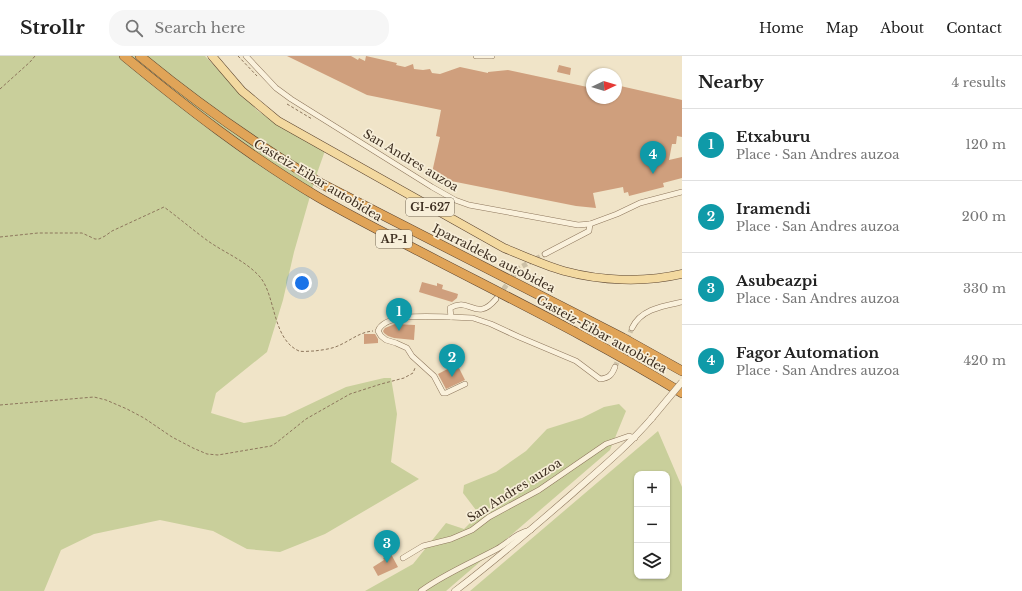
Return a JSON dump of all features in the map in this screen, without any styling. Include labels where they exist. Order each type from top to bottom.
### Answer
[{"type":"highway","name":"Gasteiz-Eibar autobidea","points":[[124,56],[231,141],[270,168],[312,194],[373,228],[548,318],[643,369],[682,393]]},
{"type":"highway","name":"Iparraldeko autobidea","points":[[140,56],[236,130],[322,184],[617,334],[682,371]]},
{"type":"main road","name":"GI-627","points":[[212,56],[242,91],[278,121],[504,248],[542,264],[586,276],[615,279],[645,279],[682,274]]},
{"type":"street","name":"San Andres auzoa","points":[[246,56],[276,88],[319,117],[432,187],[469,205],[578,225],[590,224],[617,214],[640,203],[682,192]]},
{"type":"street","points":[[476,56],[492,56]]},
{"type":"street","name":"San Andres auzoa","points":[[545,254],[589,232],[590,224]]},
{"type":"street","points":[[451,316],[450,308],[456,305],[463,305],[482,310],[489,307],[496,299]]},
{"type":"street","points":[[632,328],[639,317],[645,313],[682,302]]},
{"type":"street","points":[[465,384],[443,393],[434,376],[412,356],[407,348],[386,340],[381,336],[378,331],[380,326],[393,319],[409,317],[451,316],[473,318],[491,324],[576,361],[600,379],[607,379],[612,375],[615,367]]},
{"type":"street","points":[[455,591],[531,530],[635,438],[682,382]]},
{"type":"street","name":"San Andres auzoa","points":[[402,558],[423,546],[451,539],[472,530],[489,517],[539,490],[606,444],[629,436],[635,438]]},
{"type":"street","points":[[421,591],[434,582],[499,548],[523,531],[531,530]]},
{"type":"path","points":[[0,89],[35,56]]},
{"type":"path","points":[[0,237],[38,233],[82,233],[95,239],[99,239],[112,231],[164,207],[209,242],[235,257],[260,278],[272,306],[274,318],[288,341],[299,351],[306,352],[328,349],[339,346],[363,333],[378,331]]},
{"type":"path","points":[[0,405],[94,397],[106,400],[144,418],[172,437],[193,448],[207,454],[218,455],[271,446],[306,419],[350,394],[404,378],[412,373],[419,362]]},
{"type":"green space","points":[[0,56],[205,56],[258,111],[288,131],[327,145],[315,179],[294,252],[283,300],[267,352],[216,393],[211,413],[244,423],[285,416],[346,387],[384,378],[391,378],[397,414],[391,462],[419,479],[325,534],[280,552],[247,549],[213,531],[160,520],[94,534],[61,550],[44,591],[0,591]]},
{"type":"green space","points":[[619,404],[626,411],[610,450],[446,591],[365,591],[413,564],[446,523],[464,529],[479,514],[463,493],[464,485],[496,472],[526,451],[547,429],[582,418],[604,407]]},
{"type":"green space","points":[[658,431],[682,487],[682,591],[470,591]]},
{"type":"building","points":[[287,56],[351,56],[358,60],[359,58],[365,61],[366,56],[397,63],[396,65],[405,67],[413,64],[414,69],[430,69],[432,73],[440,74],[460,67],[488,73],[508,70],[586,87],[586,104],[622,104],[622,86],[682,100],[682,137],[677,136],[676,144],[672,144],[669,160],[682,157],[682,178],[663,183],[664,187],[629,196],[628,192],[624,193],[623,187],[593,193],[596,208],[576,206],[431,177],[440,137],[436,136],[441,110],[367,95]]},
{"type":"building","points":[[559,65],[571,68],[570,75],[557,72]]},
{"type":"building","points":[[422,282],[437,286],[437,283],[443,285],[442,289],[458,294],[457,298],[452,302],[419,292]]},
{"type":"building","points":[[395,324],[415,325],[414,340],[394,338],[384,333],[383,331],[385,328]]},
{"type":"building","points":[[364,334],[375,334],[378,339],[378,343],[364,344]]},
{"type":"building","points":[[457,364],[465,380],[446,389],[438,374]]},
{"type":"building","points":[[391,554],[398,567],[378,576],[373,567],[384,560],[383,558]]},
{"type":"tunnel","points":[[499,295],[519,268],[545,254]]},
{"type":"tunnel","points":[[615,367],[632,328]]},
{"type":"place","name":"Fagor Automation","points":[[653,174]]},
{"type":"place","name":"Etxaburu","points":[[399,331]]},
{"type":"place","name":"Iramendi","points":[[452,377]]},
{"type":"place","name":"Asubeazpi","points":[[387,563]]}]
